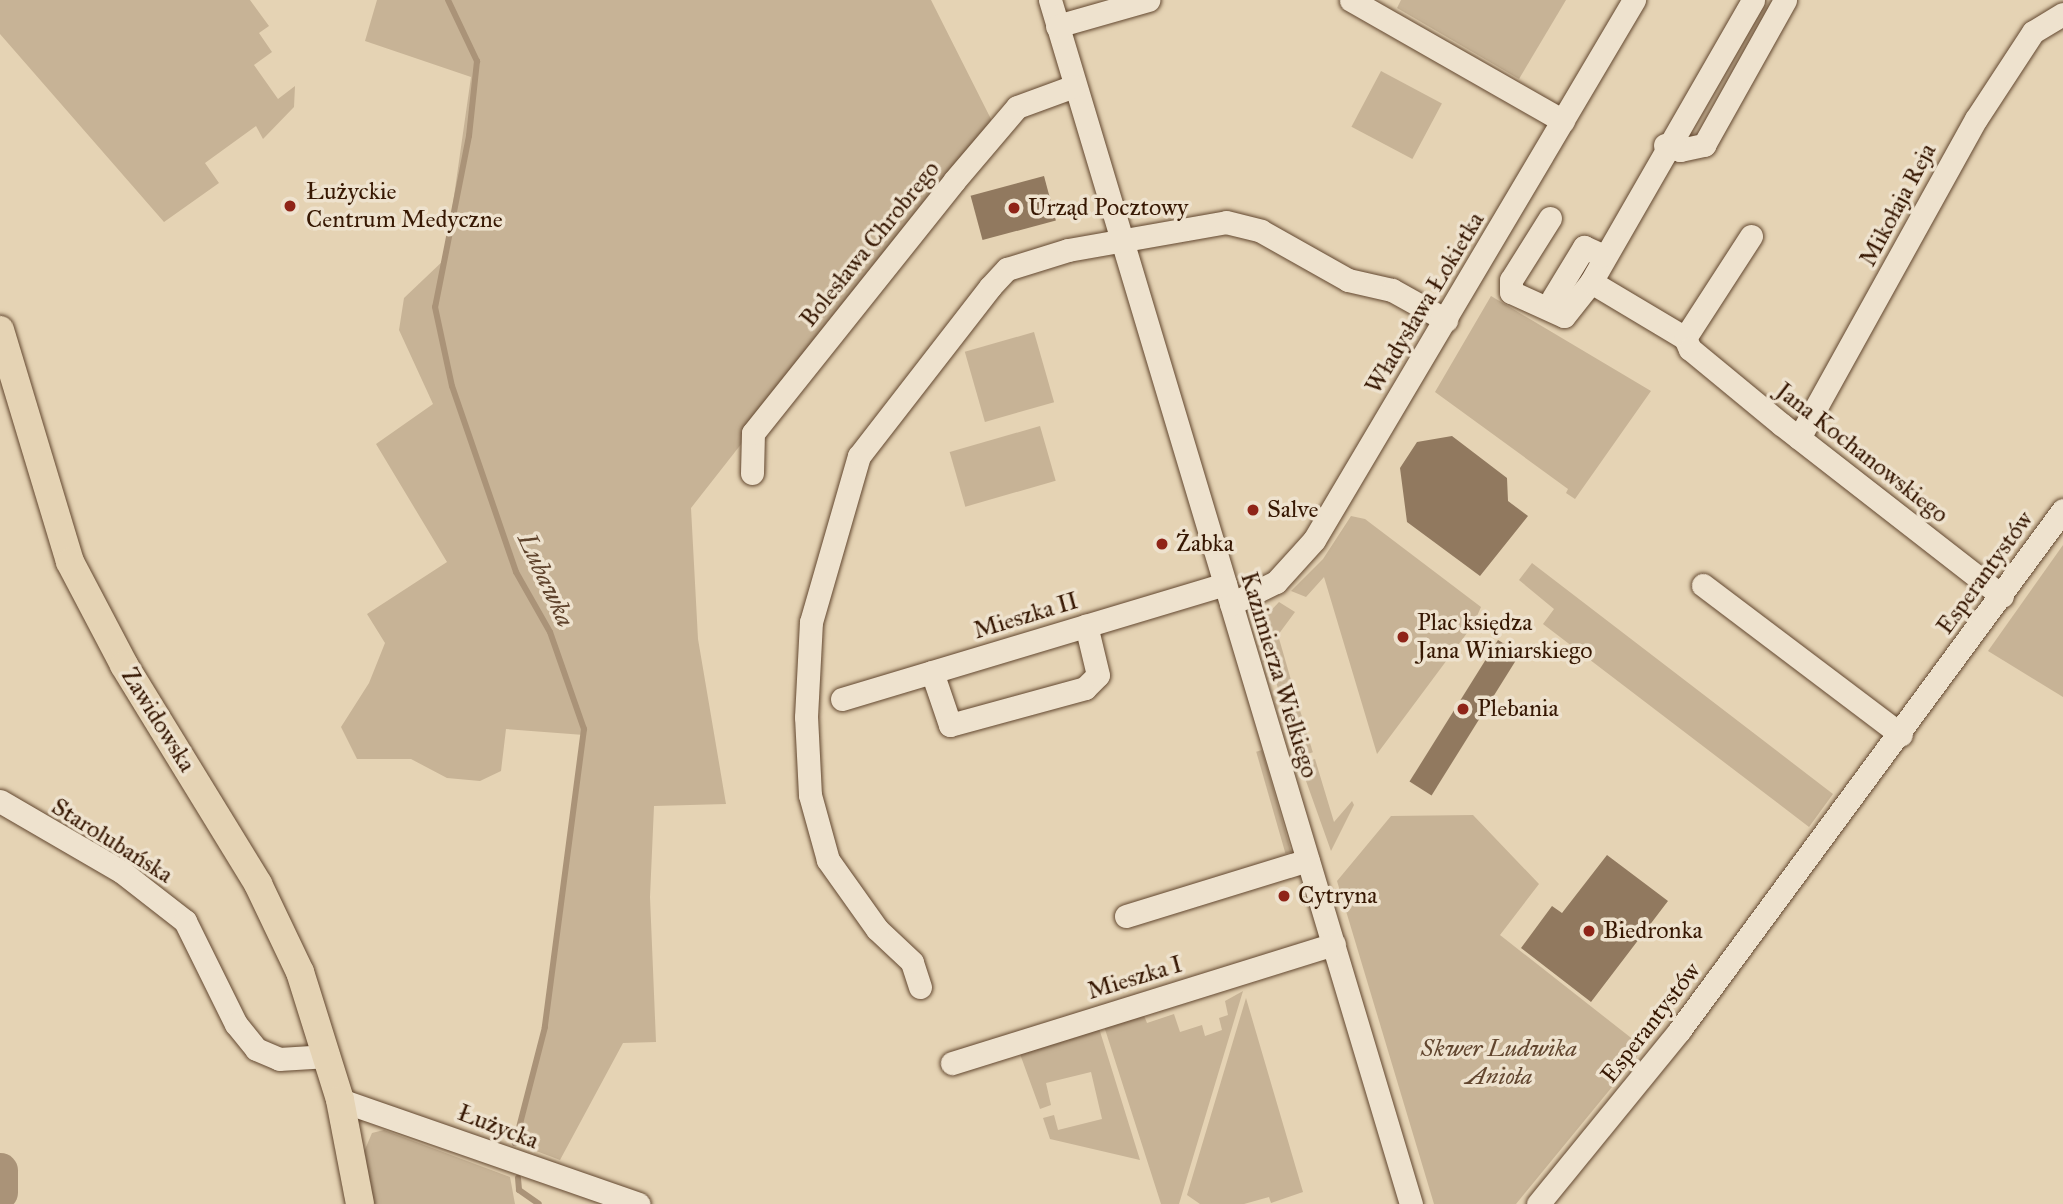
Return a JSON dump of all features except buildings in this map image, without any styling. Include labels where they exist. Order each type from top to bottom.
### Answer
[{"type":"main road","name":"Zawidowska","points":[[0,330],[70,562],[124,665],[264,895],[300,972],[340,1100],[360,1204]]},
{"type":"street","name":"Kazimierza Wielkiego","points":[[1050,0],[1411,1204]]},
{"type":"street","points":[[1057,26],[1148,0]]},
{"type":"street","points":[[1351,0],[1375,6],[1563,121]]},
{"type":"street","name":"Władysława Łokietka","points":[[1228,594],[1276,582],[1314,540],[1634,0]]},
{"type":"street","points":[[1550,218],[1511,280],[1511,292],[1564,316],[1591,282],[1602,255],[1665,145],[1753,0]]},
{"type":"street","points":[[1665,145],[1680,150],[1704,145],[1785,0]]},
{"type":"street","name":"Mikołaja Reja","points":[[1799,438],[1976,119],[2033,32],[2063,14]]},
{"type":"street","name":"Bolesława Chrobrego","points":[[752,473],[753,433],[954,181],[1017,107],[1074,86]]},
{"type":"street","points":[[920,987],[912,962],[877,929],[828,860],[810,794],[806,717],[811,622],[859,456],[990,287],[1007,269],[1120,237],[1237,222],[1348,281],[1392,290],[1446,320]]},
{"type":"street","points":[[1687,343],[1752,236]]},
{"type":"street","points":[[1553,298],[1584,247],[1602,255]]},
{"type":"street","name":"Jana Kochanowskiego","points":[[1591,282],[1687,343],[1799,438],[2003,596]]},
{"type":"street","name":"Esperantystów","points":[[1538,1204],[1679,1031],[1901,735],[2063,510]]},
{"type":"street","points":[[1703,585],[1901,735]]},
{"type":"street","name":"Mieszka II","points":[[842,699],[1086,625],[1228,594]]},
{"type":"street","points":[[932,671],[950,725],[1085,688],[1098,675],[1086,625]]},
{"type":"street","name":"Starolubańska","points":[[0,801],[122,872],[185,921],[236,1024],[256,1049],[279,1059],[328,1056]]},
{"type":"street","points":[[1126,916],[1308,860]]},
{"type":"street","name":"Mieszka I","points":[[951,1063],[1334,944]]},
{"type":"street","name":"Łużycka","points":[[340,1100],[638,1204]]},
{"type":"green space","points":[[0,0],[250,0],[269,26],[259,33],[272,52],[254,65],[278,99],[295,86],[294,107],[263,139],[256,126],[205,163],[219,183],[164,222],[0,34]]},
{"type":"green space","points":[[377,0],[931,0],[993,123],[691,508],[698,639],[726,804],[654,806],[650,897],[656,1042],[623,1043],[560,1160],[515,1143],[545,1027],[584,735],[506,729],[501,771],[480,781],[447,778],[411,759],[357,759],[341,727],[369,683],[385,643],[367,614],[447,562],[376,444],[433,404],[399,330],[404,298],[445,259],[471,77],[365,41]]},
{"type":"green space","points":[[1401,0],[1566,0],[1519,79],[1397,8]]},
{"type":"green space","points":[[1381,71],[1442,103],[1412,159],[1351,127]]},
{"type":"green space","points":[[1491,296],[1651,391],[1575,499],[1566,493],[1568,489],[1435,392]]},
{"type":"green space","points":[[1034,332],[1054,402],[985,422],[965,352]]},
{"type":"green space","points":[[1040,426],[1056,481],[965,507],[950,452]]},
{"type":"green space","name":"Plac księdza Jana Winiarskiego","points":[[1351,516],[1365,519],[1481,607],[1473,625],[1377,754],[1324,577],[1306,597],[1291,591],[1323,559]]},
{"type":"green space","points":[[2063,545],[2063,697],[1988,651]]},
{"type":"green space","points":[[1532,563],[1833,794],[1809,827],[1543,624],[1554,609],[1519,580]]},
{"type":"green space","points":[[1279,602],[1295,612],[1278,635],[1293,687],[1279,692],[1259,623]]},
{"type":"green space","points":[[1295,694],[1313,752],[1298,757],[1281,698]]},
{"type":"green space","points":[[1262,750],[1291,852],[1285,854],[1256,752]]},
{"type":"green space","points":[[1315,759],[1334,822],[1352,801],[1354,805],[1331,851],[1300,764]]},
{"type":"green space","name":"Skwer Ludwika Anioła","points":[[1473,815],[1539,884],[1500,935],[1644,1048],[1516,1204],[1434,1204],[1337,881],[1391,816]]},
{"type":"green space","points":[[1243,991],[1179,1204],[1161,1204],[1103,1023],[1143,1013],[1147,1023],[1174,1014],[1180,1032],[1202,1025],[1205,1036],[1222,1030],[1219,1018],[1228,1015],[1225,1001]]},
{"type":"green space","points":[[1246,998],[1303,1192],[1271,1203],[1269,1197],[1244,1204],[1200,1204],[1187,1195]]},
{"type":"green space","points":[[1098,1025],[1140,1160],[1050,1139],[1043,1118],[1054,1115],[1058,1130],[1102,1119],[1091,1072],[1046,1083],[1051,1105],[1040,1109],[1020,1054]]},
{"type":"green space","points":[[384,1130],[510,1177],[515,1204],[374,1204],[363,1154],[372,1133]]},
{"type":"waterway","name":"Lubawka","points":[[448,0],[477,61],[469,136],[435,307],[452,386],[516,572],[550,632],[584,729],[545,1027],[515,1143]]},
{"type":"waterway","points":[[0,1170],[0,1192]]},
{"type":"waterway","name":"Lubawka","points":[[518,1178],[519,1190],[539,1204]]},
{"type":"place","name":"Łużyckie Centrum Medyczne","points":[[290,206]]},
{"type":"place","name":"Urząd Pocztowy","points":[[1014,208]]},
{"type":"place","name":"Salve","points":[[1253,510]]},
{"type":"place","name":"Żabka","points":[[1162,544]]},
{"type":"place","name":"Plac księdza Jana Winiarskiego","points":[[1403,637]]},
{"type":"place","name":"Plebania","points":[[1463,709]]},
{"type":"place","name":"Cytryna","points":[[1284,896]]},
{"type":"place","name":"Biedronka","points":[[1589,931]]}]
